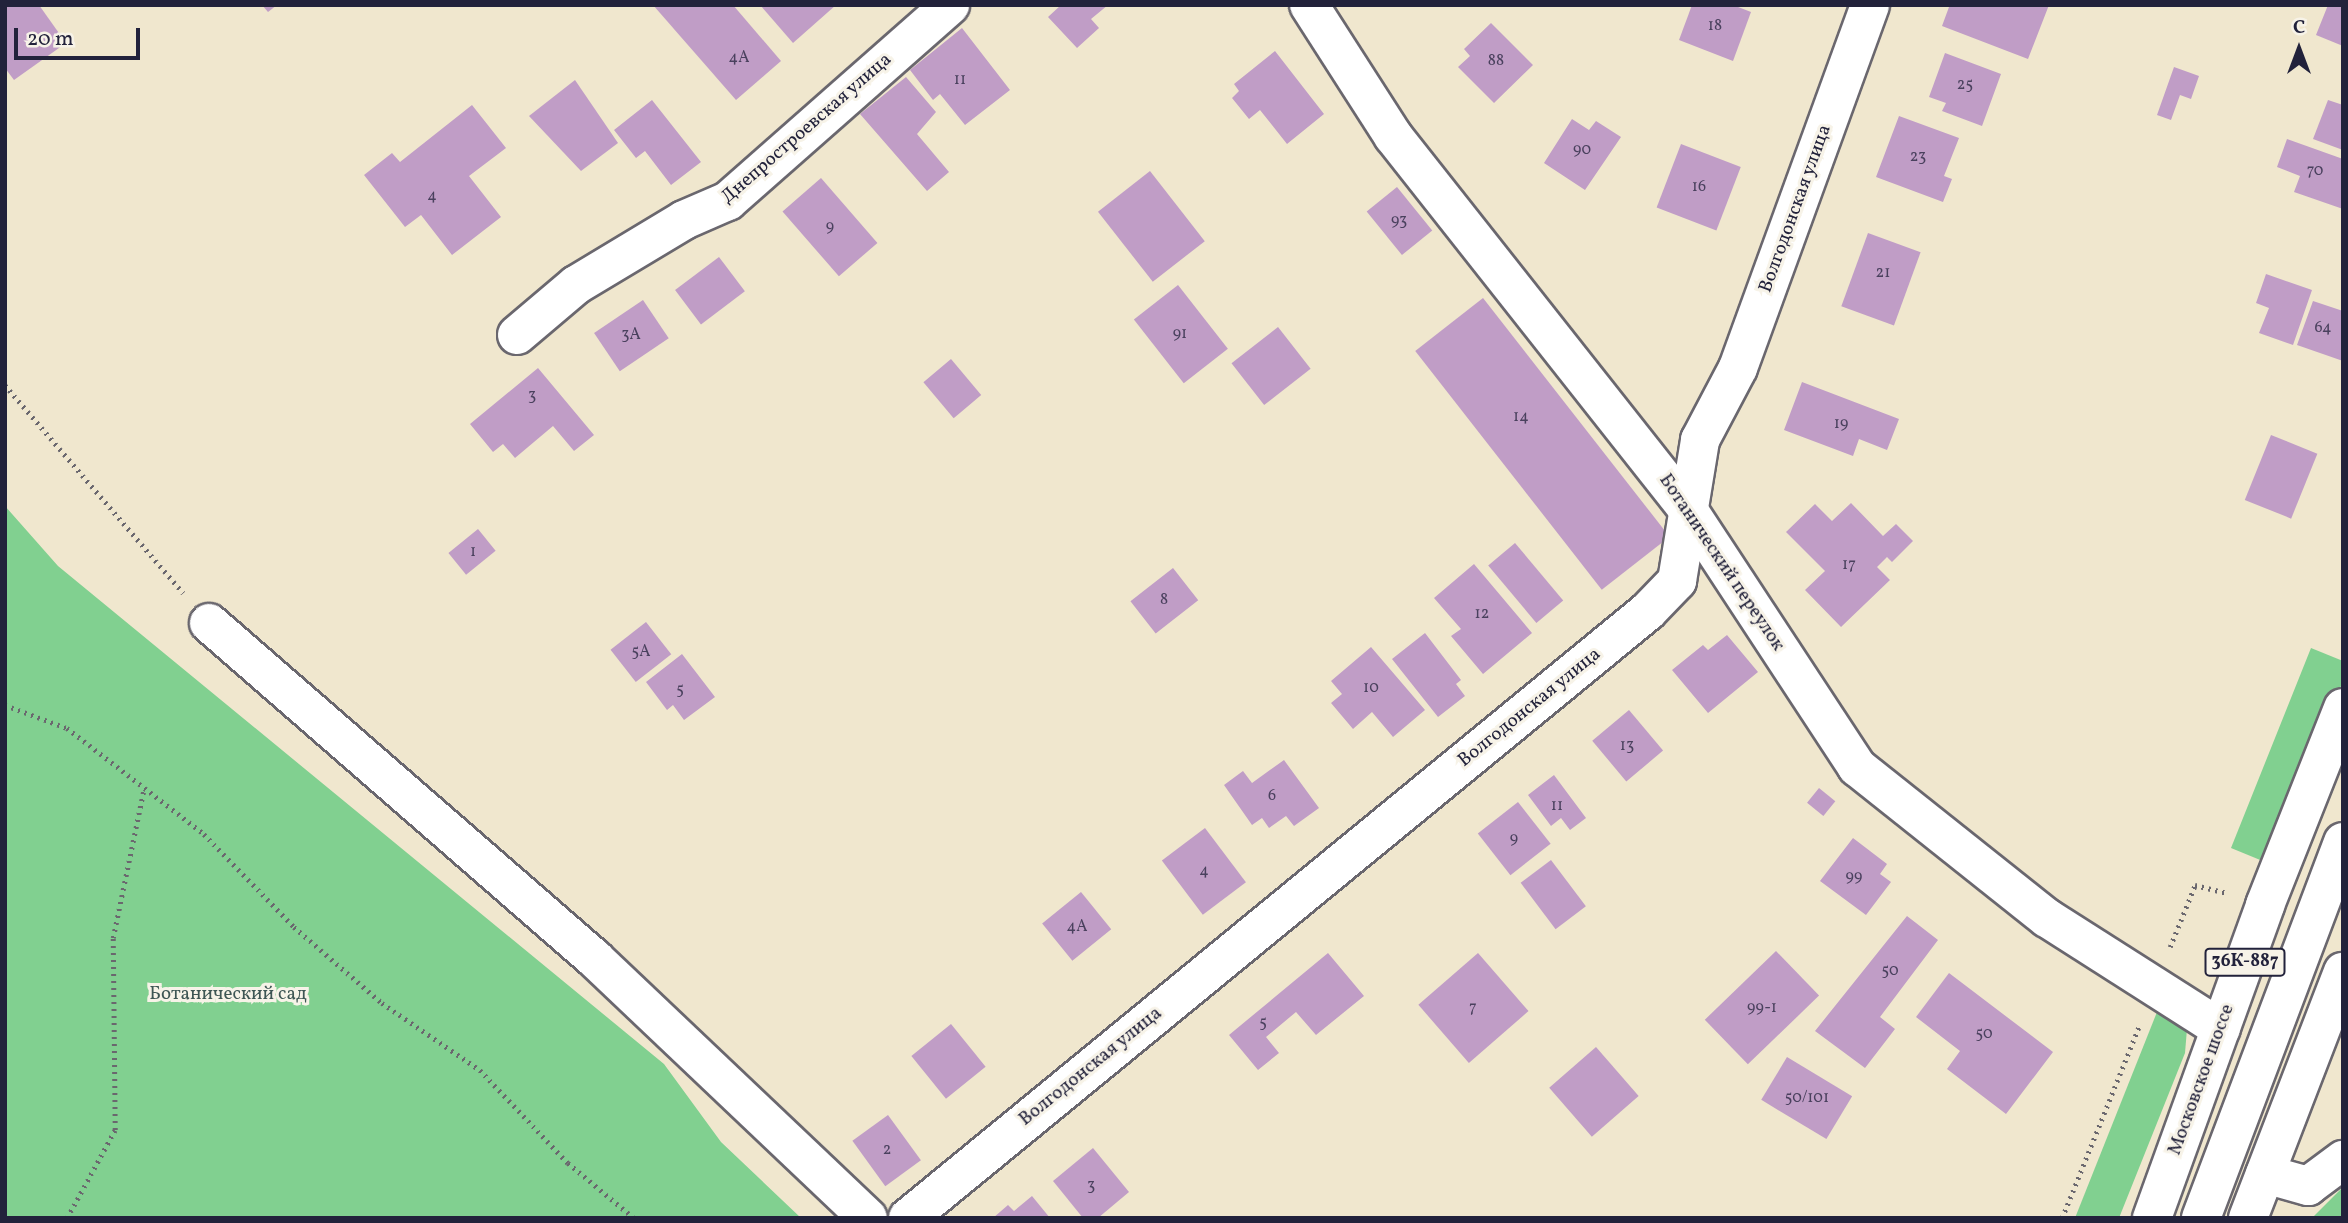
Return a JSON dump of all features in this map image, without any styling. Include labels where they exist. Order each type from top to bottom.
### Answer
[{"type":"street","name":"Днепростроевская улица","points":[[517,335],[576,285],[684,220],[728,201],[950,5]]},
{"type":"street","name":"Ботанический переулок","points":[[1309,5],[1393,136],[1687,508],[1857,767],[2047,918],[2221,1028]]},
{"type":"street","name":"Волгодонская улица","points":[[908,1218],[1648,611],[1677,581],[1700,440],[1738,368],[1870,5]]},
{"type":"street","points":[[209,623],[595,959],[868,1218]]},
{"type":"street","name":"Московское шоссе","points":[[2152,1218],[2343,708]]},
{"type":"street","name":"36К-887","points":[[2201,1218],[2343,842]]},
{"type":"street","points":[[2248,1218],[2265,1174],[2331,1032],[2343,972]]},
{"type":"street","points":[[2265,1174],[2308,1186],[2343,1160]]},
{"type":"path","points":[[5,385],[209,623]]},
{"type":"path","points":[[5,705],[67,728],[204,834],[294,927],[382,1003],[480,1070],[568,1163],[634,1218]]},
{"type":"path","points":[[67,1218],[115,1130],[113,939],[145,788]]},
{"type":"green space","name":"Ботанический сад","points":[[5,506],[58,566],[664,1064],[721,1142],[801,1218],[5,1218]]},
{"type":"green space","points":[[2311,648],[2343,661],[2343,681],[2270,864],[2231,848]]},
{"type":"green space","points":[[2157,1012],[2187,1029],[2185,1053],[2119,1218],[2075,1218]]},
{"type":"green space","points":[[2343,1187],[2343,1218],[2312,1218]]},
{"type":"building","points":[[5,5],[39,5],[66,43],[14,80],[5,68]]},
{"type":"building","points":[[262,5],[277,5],[268,12]]},
{"type":"building","points":[[653,5],[733,5],[781,61],[736,100]]},
{"type":"building","points":[[760,5],[836,5],[793,43]]},
{"type":"building","points":[[1061,5],[1108,5],[1091,19],[1099,28],[1077,48],[1048,17]]},
{"type":"building","points":[[1692,5],[1733,5],[1751,12],[1733,61],[1679,40]]},
{"type":"building","points":[[1944,5],[2049,5],[2028,59],[1942,26],[1949,7]]},
{"type":"building","points":[[2328,5],[2343,5],[2343,46],[2316,35]]},
{"type":"building","points":[[1491,23],[1533,65],[1494,103],[1458,67],[1470,56],[1464,49]]},
{"type":"building","points":[[962,28],[1010,90],[965,125],[940,94],[933,100],[910,70]]},
{"type":"building","points":[[1275,51],[1324,114],[1287,144],[1260,110],[1249,119],[1232,98],[1239,91],[1234,84]]},
{"type":"building","points":[[1945,53],[2001,74],[1982,126],[1942,111],[1946,103],[1929,97]]},
{"type":"building","points":[[2174,67],[2199,76],[2191,99],[2180,95],[2171,120],[2157,115]]},
{"type":"building","points":[[906,77],[936,112],[917,134],[949,172],[927,191],[860,114]]},
{"type":"building","points":[[575,80],[618,143],[581,171],[529,116]]},
{"type":"building","points":[[652,100],[701,162],[671,185],[645,151],[636,158],[614,130]]},
{"type":"building","points":[[2328,100],[2343,105],[2343,150],[2313,139]]},
{"type":"building","points":[[472,105],[506,148],[469,176],[501,217],[452,255],[421,215],[405,227],[364,175],[392,153],[400,162]]},
{"type":"building","points":[[1899,116],[1959,138],[1944,176],[1952,179],[1943,202],[1876,177]]},
{"type":"building","points":[[1572,119],[1589,130],[1596,121],[1621,137],[1585,190],[1544,163]]},
{"type":"building","points":[[2287,139],[2343,159],[2343,209],[2294,192],[2300,176],[2277,167]]},
{"type":"building","points":[[1681,144],[1741,167],[1716,230],[1657,207]]},
{"type":"building","points":[[1150,171],[1205,241],[1153,282],[1098,212]]},
{"type":"building","points":[[821,178],[877,243],[839,276],[783,211]]},
{"type":"building","points":[[1397,187],[1432,231],[1402,255],[1367,212]]},
{"type":"building","points":[[1868,233],[1921,252],[1894,325],[1841,306]]},
{"type":"building","points":[[719,257],[745,291],[701,324],[675,290]]},
{"type":"building","points":[[2266,274],[2312,290],[2293,345],[2259,333],[2269,308],[2256,303]]},
{"type":"building","points":[[1178,285],[1228,349],[1184,383],[1134,319]]},
{"type":"building","points":[[1483,298],[1670,537],[1602,590],[1415,351]]},
{"type":"building","points":[[643,300],[669,338],[620,371],[594,333]]},
{"type":"building","points":[[2313,301],[2343,311],[2343,361],[2297,345]]},
{"type":"building","points":[[1278,327],[1311,369],[1264,405],[1232,363]]},
{"type":"building","points":[[951,359],[981,395],[954,418],[923,382]]},
{"type":"building","points":[[538,368],[594,435],[574,451],[553,426],[515,458],[503,444],[493,452],[470,424]]},
{"type":"building","points":[[1802,382],[1899,419],[1887,450],[1859,439],[1853,456],[1784,430]]},
{"type":"building","points":[[2271,435],[2317,454],[2291,519],[2245,500]]},
{"type":"building","points":[[1851,503],[1883,536],[1896,524],[1913,541],[1892,562],[1887,557],[1877,567],[1890,580],[1841,627],[1805,590],[1825,571],[1786,532],[1815,504],[1832,521]]},
{"type":"building","points":[[478,529],[496,551],[466,575],[448,553]]},
{"type":"building","points":[[1515,543],[1563,600],[1536,623],[1488,565]]},
{"type":"building","points":[[1474,564],[1532,633],[1483,674],[1451,636],[1461,629],[1434,598]]},
{"type":"building","points":[[1173,568],[1198,600],[1156,634],[1130,601]]},
{"type":"building","points":[[646,622],[671,654],[636,682],[611,650]]},
{"type":"building","points":[[1425,633],[1461,680],[1456,684],[1465,696],[1438,717],[1392,659]]},
{"type":"building","points":[[1727,635],[1758,672],[1708,713],[1672,670],[1703,645],[1708,650]]},
{"type":"building","points":[[1371,647],[1425,710],[1393,737],[1372,712],[1353,729],[1331,703],[1342,694],[1331,681]]},
{"type":"building","points":[[682,654],[715,697],[684,720],[673,705],[667,710],[646,682]]},
{"type":"building","points":[[1629,710],[1663,751],[1626,781],[1592,741]]},
{"type":"building","points":[[1284,760],[1319,808],[1294,826],[1286,816],[1269,828],[1262,818],[1252,825],[1224,785],[1243,771],[1252,783]]},
{"type":"building","points":[[1554,775],[1586,818],[1570,830],[1561,818],[1551,826],[1528,795]]},
{"type":"building","points":[[1819,788],[1835,801],[1823,816],[1807,803]]},
{"type":"building","points":[[1518,802],[1551,844],[1510,875],[1478,833]]},
{"type":"building","points":[[1205,828],[1246,882],[1203,915],[1162,860]]},
{"type":"building","points":[[1853,838],[1887,864],[1880,874],[1891,882],[1866,915],[1820,881]]},
{"type":"building","points":[[1551,860],[1586,906],[1556,929],[1521,883]]},
{"type":"building","points":[[1081,892],[1111,929],[1072,961],[1042,923]]},
{"type":"building","points":[[1907,916],[1938,940],[1880,1017],[1895,1029],[1865,1068],[1815,1031]]},
{"type":"building","points":[[1776,951],[1819,996],[1748,1064],[1705,1020]]},
{"type":"building","points":[[1328,953],[1364,996],[1316,1035],[1296,1012],[1266,1037],[1279,1053],[1258,1070],[1229,1035]]},
{"type":"building","points":[[1478,953],[1529,1011],[1469,1063],[1418,1005]]},
{"type":"building","points":[[1949,973],[2053,1052],[2006,1114],[1947,1069],[1960,1051],[1916,1017]]},
{"type":"building","points":[[951,1024],[986,1067],[946,1099],[911,1056]]},
{"type":"building","points":[[1596,1047],[1639,1096],[1592,1137],[1549,1088]]},
{"type":"building","points":[[1787,1057],[1852,1096],[1826,1139],[1761,1100]]},
{"type":"building","points":[[888,1115],[921,1160],[885,1186],[852,1141]]},
{"type":"building","points":[[1093,1148],[1129,1192],[1098,1218],[1083,1218],[1053,1181]]},
{"type":"building","points":[[1032,1196],[1050,1218],[993,1218],[1008,1205],[1014,1211]]}]
